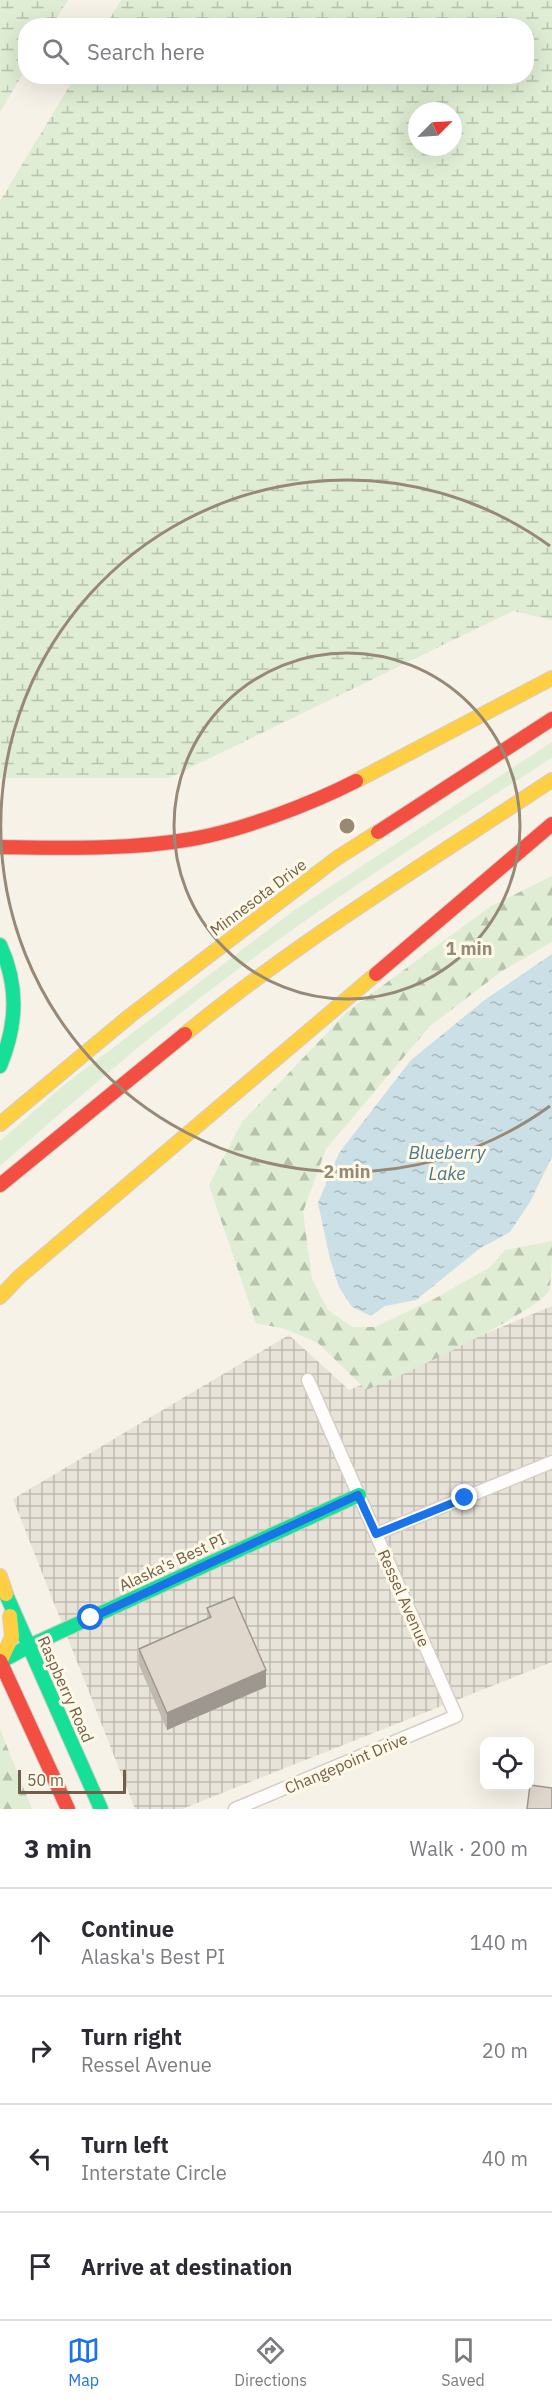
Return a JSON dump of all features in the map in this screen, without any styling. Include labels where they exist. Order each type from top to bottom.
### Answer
[{"type":"main road","points":[[0,848],[101,848],[193,839],[270,817],[334,792],[552,678]]},
{"type":"main road","name":"Minnesota Drive","points":[[0,1124],[131,1015],[337,858],[552,719]]},
{"type":"main road","points":[[0,1185],[224,1002],[351,913],[552,780]]},
{"type":"main road","points":[[0,1297],[19,1276],[552,824]]},
{"type":"main road","points":[[0,945],[12,975],[15,1007],[9,1045],[0,1066]]},
{"type":"main road","name":"Alaska's Best PI","points":[[0,1662],[29,1646],[358,1495]]},
{"type":"main road","points":[[0,1576],[12,1637],[0,1662],[68,1809]]},
{"type":"main road","name":"Raspberry Road","points":[[3,1588],[101,1809]]},
{"type":"street","name":"Ressel Avenue","points":[[308,1380],[456,1716]]},
{"type":"street","points":[[376,1534],[552,1462]]},
{"type":"street","name":"Changepoint Drive","points":[[235,1809],[456,1716]]},
{"type":"shaded area","points":[[552,1306],[552,1662],[182,1809],[135,1809],[13,1499],[289,1335],[349,1390]]},
{"type":"green space","points":[[0,0],[68,0],[56,18],[18,18],[18,82],[0,112]]},
{"type":"green space","points":[[121,0],[552,0],[552,620],[513,611],[169,778],[0,778],[0,201],[71,84],[534,84],[534,18],[110,18]]},
{"type":"green space","points":[[552,742],[552,758],[380,869],[254,957],[185,1009],[0,1166],[0,1141],[64,1085],[296,909]]},
{"type":"green space","points":[[552,876],[552,942],[502,971],[430,1026],[326,1149],[303,1212],[312,1279],[328,1310],[352,1327],[375,1327],[434,1299],[489,1268],[505,1250],[552,1241],[549,1291],[539,1301],[493,1329],[433,1360],[366,1390],[318,1343],[285,1329],[256,1323],[209,1185],[242,1122],[348,1011],[491,906]]},
{"type":"green space","points":[[0,1729],[32,1809],[0,1809]]},
{"type":"water","name":"Blueberry Lake","points":[[552,954],[552,1157],[530,1202],[510,1232],[479,1249],[416,1300],[385,1306],[371,1316],[352,1307],[339,1287],[330,1259],[318,1203],[339,1153],[411,1060],[486,999]]},
{"type":"building","points":[[234,1597],[266,1670],[167,1713],[139,1649],[211,1617],[207,1608]]},
{"type":"building","points":[[534,1786],[552,1788],[552,1809],[527,1809],[529,1791],[534,1791]]},
{"type":"traffic: fast","points":[[0,945],[10,975],[14,1006],[10,1036],[0,1066]]},
{"type":"traffic: fast","points":[[0,1662],[29,1646],[359,1495]]},
{"type":"traffic: fast","points":[[1,1583],[101,1809]]},
{"type":"traffic: slow","points":[[356,781],[552,678]]},
{"type":"traffic: slow","points":[[185,1034],[273,966],[319,934],[552,780]]},
{"type":"traffic: slow","points":[[0,1124],[131,1015],[337,858],[378,832]]},
{"type":"traffic: slow","points":[[0,1297],[19,1277],[376,974]]},
{"type":"traffic: slow","points":[[0,1576],[6,1594]]},
{"type":"traffic: slow","points":[[0,1662],[12,1637],[10,1616]]},
{"type":"traffic: jam","points":[[378,832],[552,719]]},
{"type":"traffic: jam","points":[[0,847],[120,847],[192,839],[276,815],[356,781]]},
{"type":"traffic: jam","points":[[376,974],[552,824]]},
{"type":"traffic: jam","points":[[0,1185],[185,1034]]},
{"type":"traffic: jam","points":[[0,1661],[68,1809]]},
{"type":"route","points":[[91,1618],[358,1495],[376,1534],[465,1498]]}]
